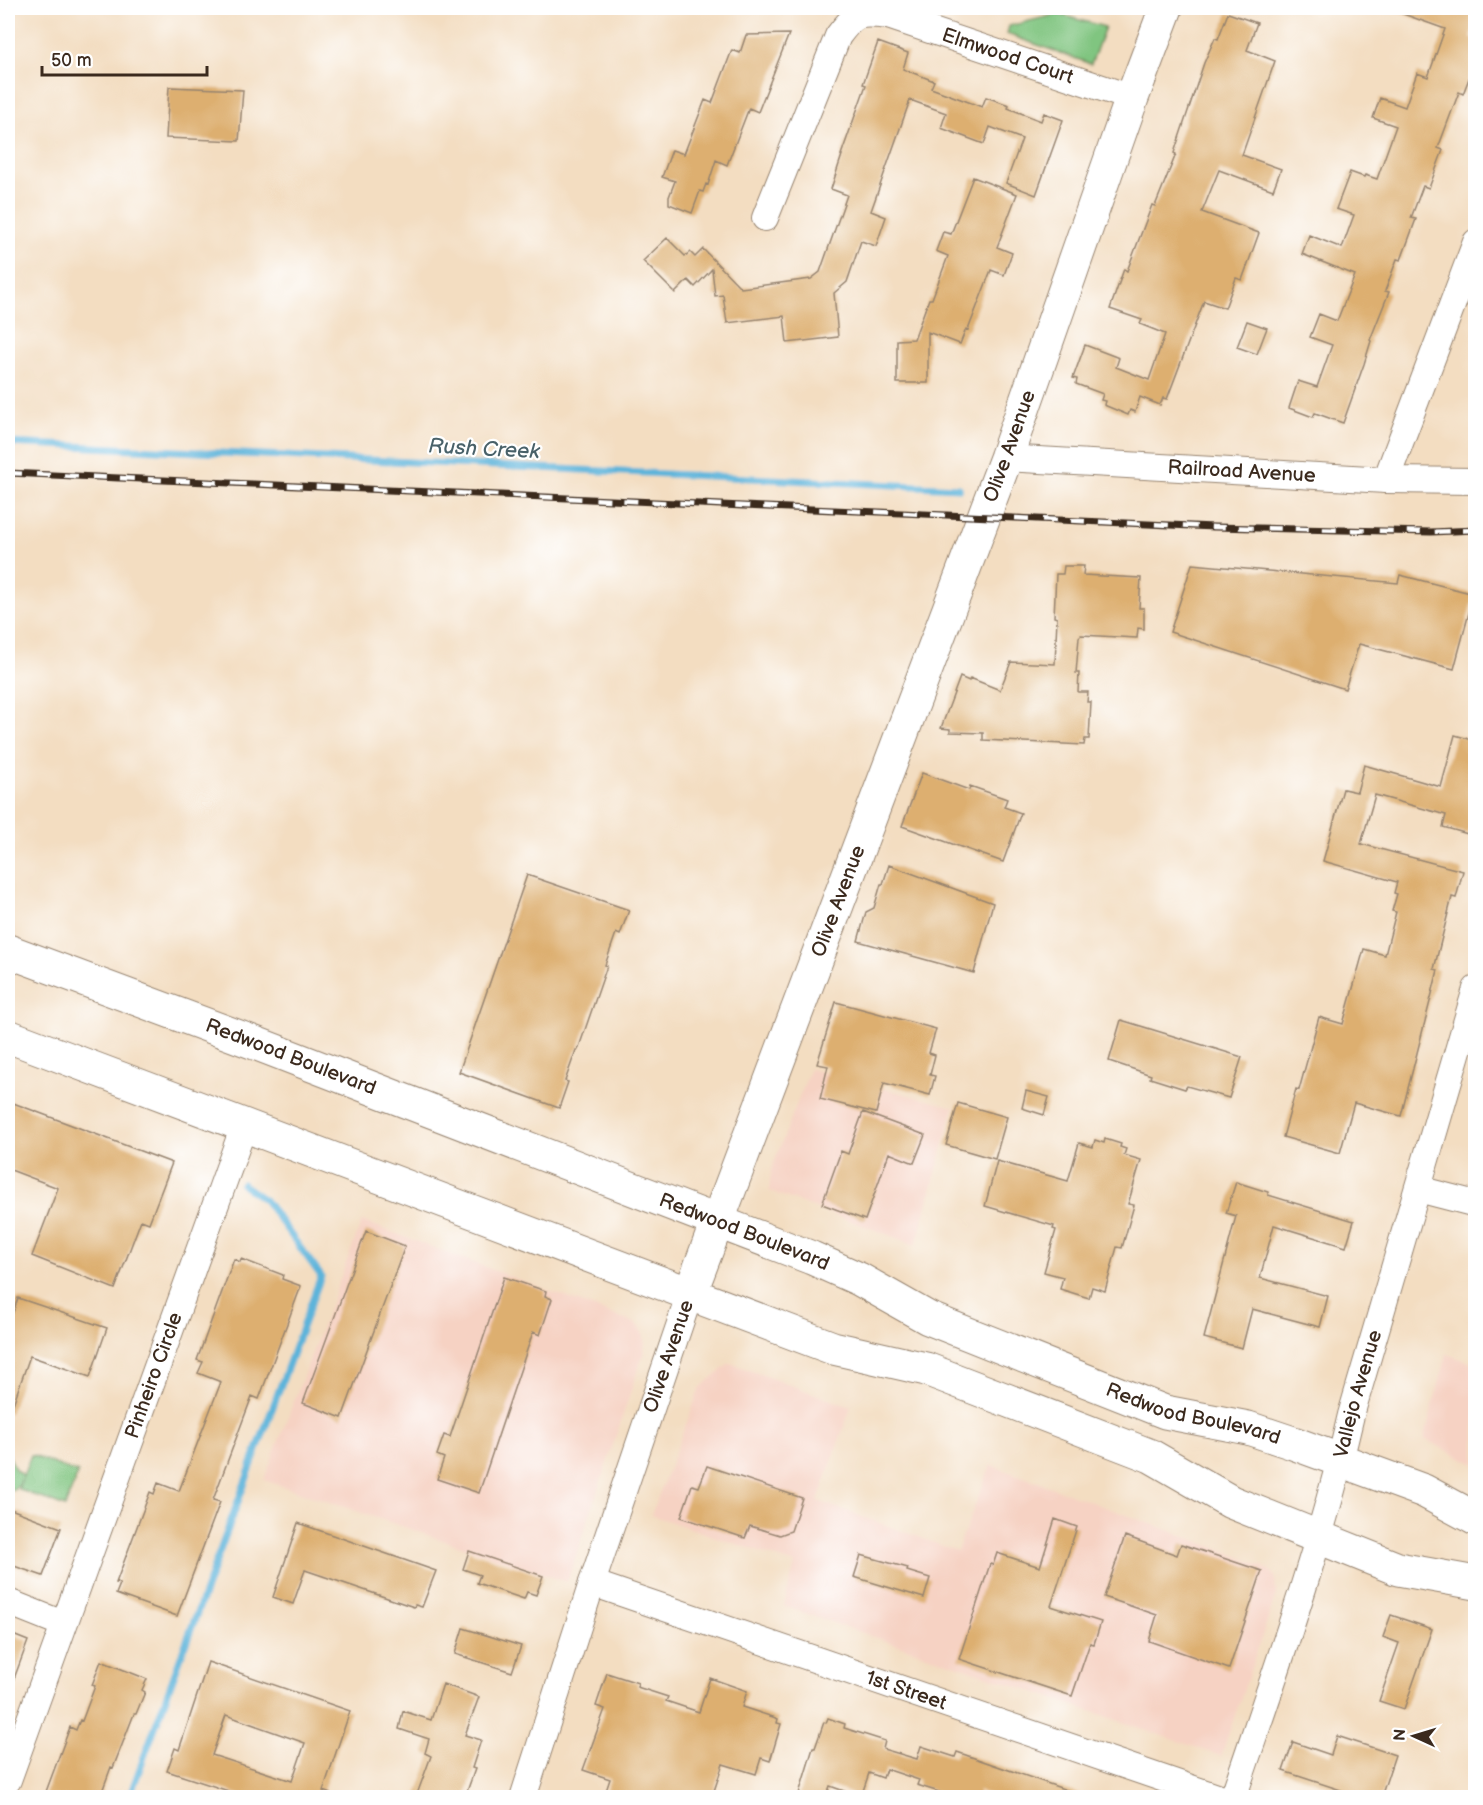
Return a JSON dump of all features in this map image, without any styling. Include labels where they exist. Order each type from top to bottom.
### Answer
[{"type":"main road","name":"Olive Avenue","points":[[690,1294],[1006,458],[1166,8]]},
{"type":"main road","name":"Redwood Boulevard","points":[[8,951],[255,1043],[812,1258],[859,1279],[928,1318],[1166,1412],[1248,1428],[1424,1491],[1476,1519]]},
{"type":"main road","points":[[8,1036],[833,1348],[926,1369],[1151,1456],[1231,1502],[1398,1569],[1476,1583]]},
{"type":"street","name":"Elmwood Court","points":[[765,218],[838,36],[850,20],[864,14],[888,16],[1132,99]]},
{"type":"street","points":[[1386,480],[1476,242]]},
{"type":"street","name":"Railroad Avenue","points":[[1006,458],[1386,480],[1476,481]]},
{"type":"street","name":"Vallejo Avenue","points":[[1233,1797],[1320,1536],[1350,1415],[1476,989]]},
{"type":"street","name":"Pinheiro Circle","points":[[8,1780],[19,1717],[63,1624],[244,1126]]},
{"type":"street","points":[[1418,1189],[1476,1204]]},
{"type":"street","name":"Olive Avenue","points":[[522,1797],[690,1294]]},
{"type":"street","name":"1st Street","points":[[592,1583],[1220,1797]]},
{"type":"street","points":[[8,1602],[63,1624]]},
{"type":"shaded area","points":[[810,1069],[954,1107],[916,1245],[769,1191],[771,1171]]},
{"type":"shaded area","points":[[362,1221],[635,1323],[643,1333],[645,1343],[643,1355],[567,1582],[264,1480]]},
{"type":"shaded area","points":[[1447,1354],[1475,1364],[1475,1464],[1424,1439]]},
{"type":"shaded area","points":[[730,1363],[851,1407],[818,1501],[957,1551],[991,1465],[1264,1567],[1275,1576],[1276,1595],[1221,1756],[784,1606],[795,1564],[651,1515],[700,1388]]},
{"type":"green space","points":[[1058,14],[1105,27],[1091,64],[1007,34],[1009,26]]},
{"type":"green space","points":[[8,1453],[15,1469],[23,1475],[19,1485],[9,1492],[8,1491]]},
{"type":"green space","points":[[31,1455],[78,1473],[65,1507],[18,1489]]},
{"type":"building","points":[[1392,8],[1476,8],[1476,23],[1470,37],[1476,39],[1476,60],[1463,94],[1459,92],[1438,148],[1443,150],[1429,188],[1423,186],[1411,218],[1416,219],[1401,260],[1397,259],[1385,291],[1389,292],[1370,340],[1343,423],[1315,413],[1313,417],[1289,408],[1298,381],[1317,387],[1332,345],[1310,337],[1319,314],[1337,321],[1355,275],[1302,254],[1309,235],[1342,248],[1354,215],[1336,209],[1350,172],[1377,179],[1396,126],[1373,118],[1380,98],[1405,107],[1417,73],[1428,77],[1445,29],[1392,10]]},
{"type":"building","points":[[1228,13],[1257,23],[1247,50],[1275,61],[1242,155],[1281,169],[1273,190],[1219,170],[1202,212],[1259,233],[1242,280],[1236,278],[1225,308],[1204,301],[1167,399],[1163,398],[1160,405],[1140,397],[1135,412],[1130,410],[1128,415],[1104,405],[1105,401],[1101,400],[1103,394],[1076,384],[1077,379],[1073,378],[1085,345],[1119,358],[1116,367],[1149,380],[1165,334],[1140,324],[1142,320],[1110,309],[1124,269],[1127,271],[1152,205],[1155,206],[1176,154],[1174,153],[1204,63],[1215,38],[1218,39]]},
{"type":"building","points":[[789,34],[758,112],[749,108],[727,165],[716,160],[708,185],[706,184],[703,192],[700,191],[692,213],[669,204],[675,181],[662,177],[672,150],[684,154],[705,100],[712,103],[732,50],[740,53],[746,35]]},
{"type":"building","points":[[878,42],[908,53],[903,69],[934,81],[931,88],[982,107],[986,97],[1009,105],[1008,108],[1041,121],[1044,113],[1063,120],[1036,195],[1006,183],[1022,139],[990,127],[984,144],[941,128],[946,113],[910,100],[871,211],[886,217],[876,246],[861,241],[847,282],[834,293],[838,337],[787,343],[784,316],[727,323],[723,295],[715,296],[712,269],[695,287],[688,280],[675,293],[643,261],[667,238],[685,256],[690,252],[695,257],[703,249],[741,288],[811,279],[820,272],[847,195],[831,189]]},
{"type":"building","points":[[169,87],[243,90],[239,141],[166,138]]},
{"type":"building","points":[[973,177],[1017,194],[997,247],[1012,253],[1004,275],[991,270],[968,330],[966,329],[960,344],[928,332],[928,383],[897,383],[897,340],[914,339],[948,256],[936,251],[943,232],[951,234]]},
{"type":"building","points":[[1247,321],[1267,328],[1257,354],[1237,347]]},
{"type":"building","points":[[1192,564],[1398,583],[1400,575],[1474,594],[1454,669],[1359,644],[1345,689],[1170,632]]},
{"type":"building","points":[[1064,566],[1084,566],[1083,575],[1141,578],[1139,608],[1144,608],[1144,629],[1138,628],[1137,638],[1081,635],[1079,637],[1076,673],[1079,673],[1078,692],[1088,692],[1087,702],[1091,702],[1089,739],[1085,739],[1084,745],[983,740],[983,733],[950,732],[950,729],[941,728],[960,677],[969,681],[970,678],[1000,690],[1011,662],[1055,664],[1056,574],[1063,574]]},
{"type":"building","points":[[1455,735],[1476,741],[1476,823],[1472,822],[1468,834],[1443,827],[1446,815],[1375,795],[1361,844],[1463,871],[1456,898],[1452,897],[1434,969],[1438,970],[1401,1116],[1354,1103],[1340,1153],[1283,1137],[1296,1089],[1299,1090],[1319,1017],[1343,1024],[1364,949],[1385,955],[1396,912],[1392,911],[1397,894],[1394,893],[1397,882],[1323,861],[1343,789],[1357,792],[1364,765],[1441,787]]},
{"type":"building","points":[[922,773],[969,790],[970,786],[1007,799],[1004,807],[1021,813],[1003,862],[902,826]]},
{"type":"building","points":[[889,865],[993,903],[974,973],[858,941],[866,912],[874,908]]},
{"type":"building","points":[[527,875],[629,910],[620,935],[616,933],[605,965],[607,966],[565,1081],[568,1082],[559,1108],[459,1072]]},
{"type":"building","points":[[836,1002],[936,1029],[929,1053],[935,1055],[930,1075],[935,1076],[930,1095],[884,1083],[876,1113],[820,1099],[828,1066],[817,1064]]},
{"type":"building","points":[[1121,1020],[1242,1057],[1229,1098],[1187,1086],[1185,1089],[1109,1061]]},
{"type":"building","points":[[1026,1091],[1049,1097],[1044,1115],[1022,1108]]},
{"type":"building","points":[[8,1101],[172,1163],[149,1223],[141,1220],[115,1289],[32,1256],[58,1188],[8,1169]]},
{"type":"building","points":[[958,1103],[1007,1117],[995,1159],[946,1145]]},
{"type":"building","points":[[863,1112],[925,1135],[914,1163],[889,1153],[865,1220],[822,1204],[841,1151],[848,1154]]},
{"type":"building","points":[[1105,1139],[1121,1144],[1120,1147],[1126,1149],[1124,1155],[1141,1160],[1128,1204],[1134,1205],[1122,1248],[1117,1247],[1105,1291],[1092,1287],[1089,1298],[1060,1289],[1063,1277],[1044,1272],[1056,1230],[1053,1229],[1054,1226],[985,1206],[997,1161],[1068,1181],[1079,1143],[1093,1147],[1095,1140],[1104,1143]]},
{"type":"building","points":[[1236,1182],[1268,1192],[1268,1195],[1354,1221],[1346,1247],[1274,1225],[1260,1278],[1328,1296],[1320,1327],[1252,1309],[1242,1348],[1204,1338],[1236,1216],[1226,1213]]},
{"type":"building","points":[[366,1231],[405,1246],[342,1418],[303,1403]]},
{"type":"building","points":[[234,1259],[240,1262],[241,1259],[283,1275],[282,1279],[301,1286],[259,1399],[252,1396],[213,1500],[220,1502],[177,1616],[116,1594],[120,1584],[116,1583],[150,1492],[154,1494],[158,1483],[179,1491],[221,1382],[198,1373],[203,1362],[197,1360]]},
{"type":"building","points":[[504,1277],[546,1291],[545,1296],[552,1299],[540,1335],[533,1332],[479,1493],[437,1479],[444,1458],[437,1455],[444,1435],[450,1437]]},
{"type":"building","points":[[18,1298],[107,1328],[90,1377],[30,1356],[10,1413],[8,1413],[8,1327]]},
{"type":"building","points":[[707,1466],[802,1498],[791,1531],[780,1535],[750,1526],[745,1538],[681,1517],[692,1485],[699,1487]]},
{"type":"building","points":[[8,1508],[61,1528],[43,1576],[8,1564]]},
{"type":"building","points":[[1055,1519],[1077,1527],[1051,1606],[1101,1622],[1094,1644],[1090,1643],[1072,1696],[959,1659],[990,1564],[993,1565],[997,1553],[1040,1567]]},
{"type":"building","points":[[298,1523],[436,1571],[422,1607],[415,1605],[414,1607],[305,1570],[293,1604],[273,1597]]},
{"type":"building","points":[[1125,1536],[1177,1555],[1181,1544],[1262,1571],[1229,1669],[1149,1641],[1157,1615],[1104,1597]]},
{"type":"building","points":[[469,1551],[543,1576],[536,1595],[527,1592],[524,1599],[477,1583],[480,1575],[463,1569]]},
{"type":"building","points":[[861,1555],[908,1568],[907,1571],[930,1578],[924,1598],[854,1577]]},
{"type":"building","points":[[1391,1615],[1432,1629],[1404,1709],[1379,1701],[1399,1643],[1383,1637]]},
{"type":"building","points":[[463,1628],[521,1646],[512,1672],[455,1654]]},
{"type":"building","points":[[8,1633],[28,1641],[9,1692],[8,1691]]},
{"type":"building","points":[[101,1661],[147,1679],[142,1690],[145,1692],[136,1714],[134,1714],[113,1768],[111,1767],[100,1797],[44,1797],[70,1727],[76,1730],[80,1720],[82,1721],[95,1686],[92,1685]]},
{"type":"building","points":[[208,1662],[350,1711],[323,1791],[333,1797],[287,1797],[273,1792],[271,1797],[247,1797],[167,1771],[175,1748],[179,1750]],"holes":[[[226,1715],[305,1743],[292,1781],[212,1755]]]},
{"type":"building","points":[[607,1673],[638,1683],[637,1687],[668,1697],[666,1701],[699,1712],[710,1678],[747,1691],[742,1707],[778,1719],[777,1723],[781,1724],[770,1761],[761,1758],[756,1774],[723,1764],[712,1797],[604,1797],[610,1779],[583,1770],[605,1709],[596,1706]]},
{"type":"building","points":[[443,1684],[479,1697],[465,1735],[481,1740],[472,1768],[475,1769],[465,1797],[416,1797],[431,1756],[425,1753],[429,1739],[399,1729],[403,1711],[431,1720]]},
{"type":"building","points":[[828,1718],[845,1724],[844,1728],[885,1741],[883,1749],[917,1759],[921,1746],[955,1757],[957,1752],[1078,1794],[1077,1797],[997,1797],[979,1791],[977,1797],[955,1797],[917,1785],[919,1780],[886,1769],[883,1778],[869,1773],[861,1797],[830,1786],[826,1797],[798,1797],[813,1748]]},
{"type":"building","points":[[1337,1736],[1395,1755],[1381,1797],[1362,1797],[1283,1771],[1293,1742],[1331,1755]]},
{"type":"waterway","name":"Rush Creek","points":[[8,443],[959,488]]},
{"type":"waterway","points":[[129,1798],[321,1276],[265,1200],[242,1184]]},
{"type":"railway","points":[[8,473],[1214,527],[1431,532],[1476,530]]}]
